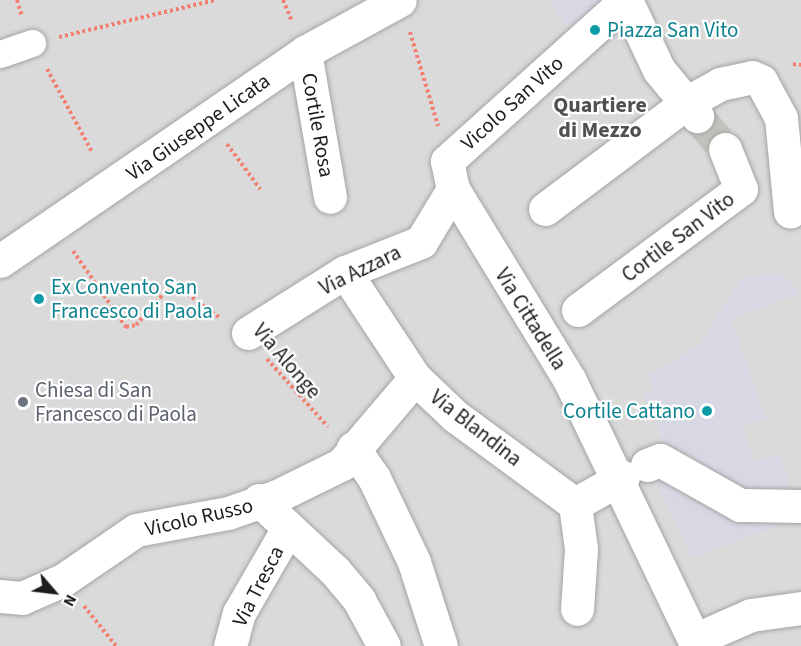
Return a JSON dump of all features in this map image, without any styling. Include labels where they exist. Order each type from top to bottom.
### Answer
[{"type":"street","name":"Via Giuseppe Licata","points":[[0,261],[56,225],[305,52],[400,0]]},
{"type":"street","points":[[626,0],[659,70],[692,110]]},
{"type":"street","name":"Vicolo San Vito","points":[[450,175],[576,45],[626,0]]},
{"type":"street","points":[[0,54],[32,43]]},
{"type":"street","name":"Cortile Rosa","points":[[305,52],[330,197]]},
{"type":"street","points":[[545,209],[692,110],[720,84],[752,77],[761,81],[781,118],[790,212]]},
{"type":"street","name":"Cortile San Vito","points":[[578,310],[741,189],[725,148]]},
{"type":"street","name":"Via Azzara","points":[[248,333],[345,272],[421,242],[450,175]]},
{"type":"street","name":"Via Cittadella","points":[[450,175],[570,381],[628,475],[703,644]]},
{"type":"street","name":"Via Blandina","points":[[345,272],[415,378],[455,416],[575,504]]},
{"type":"street","points":[[259,500],[342,464],[353,448],[415,378]]},
{"type":"street","points":[[353,448],[374,478],[414,562],[441,646]]},
{"type":"street","points":[[577,609],[581,549],[575,504],[660,460],[740,505],[801,506]]},
{"type":"street","name":"Vicolo Russo","points":[[0,596],[22,598],[63,580],[136,531],[228,513],[259,500],[359,600],[384,646]]},
{"type":"street","name":"Via Tresca","points":[[230,646],[239,613],[288,528]]},
{"type":"street","points":[[703,644],[751,615],[801,608]]},
{"type":"path","points":[[92,152],[32,43],[216,0]]},
{"type":"path","points":[[400,0],[438,127]]},
{"type":"path","points":[[793,64],[801,65]]},
{"type":"path","points":[[209,120],[260,189]]},
{"type":"path","name":"Via Alonge","points":[[56,225],[126,327],[136,325],[172,283],[222,320],[248,333],[284,383],[353,448]]},
{"type":"path","points":[[63,580],[117,646]]},
{"type":"shaded area","points":[[0,0],[801,0],[801,646],[0,646]]},
{"type":"shaded area","name":"Piazza San Vito","points":[[549,0],[647,0],[652,14],[586,57]]},
{"type":"shaded area","name":"Cortile Cattano","points":[[782,274],[800,293],[731,320],[765,418],[742,427],[755,461],[779,453],[801,518],[692,557],[642,455],[666,444],[643,395],[654,389],[649,375],[700,344],[743,276]]},
{"type":"tunnel","points":[[697,116],[725,149]]},
{"type":"place","name":"Piazza San Vito","points":[[595,30]]},
{"type":"place","name":"Ex Convento San Francesco di Paola","points":[[39,299]]},
{"type":"place","name":"Chiesa di San Francesco di Paola","points":[[23,402]]},
{"type":"place","name":"Cortile Cattano","points":[[707,411]]},
{"type":"district","name":"Quartiere di Mezzo","points":[[600,118]]}]
